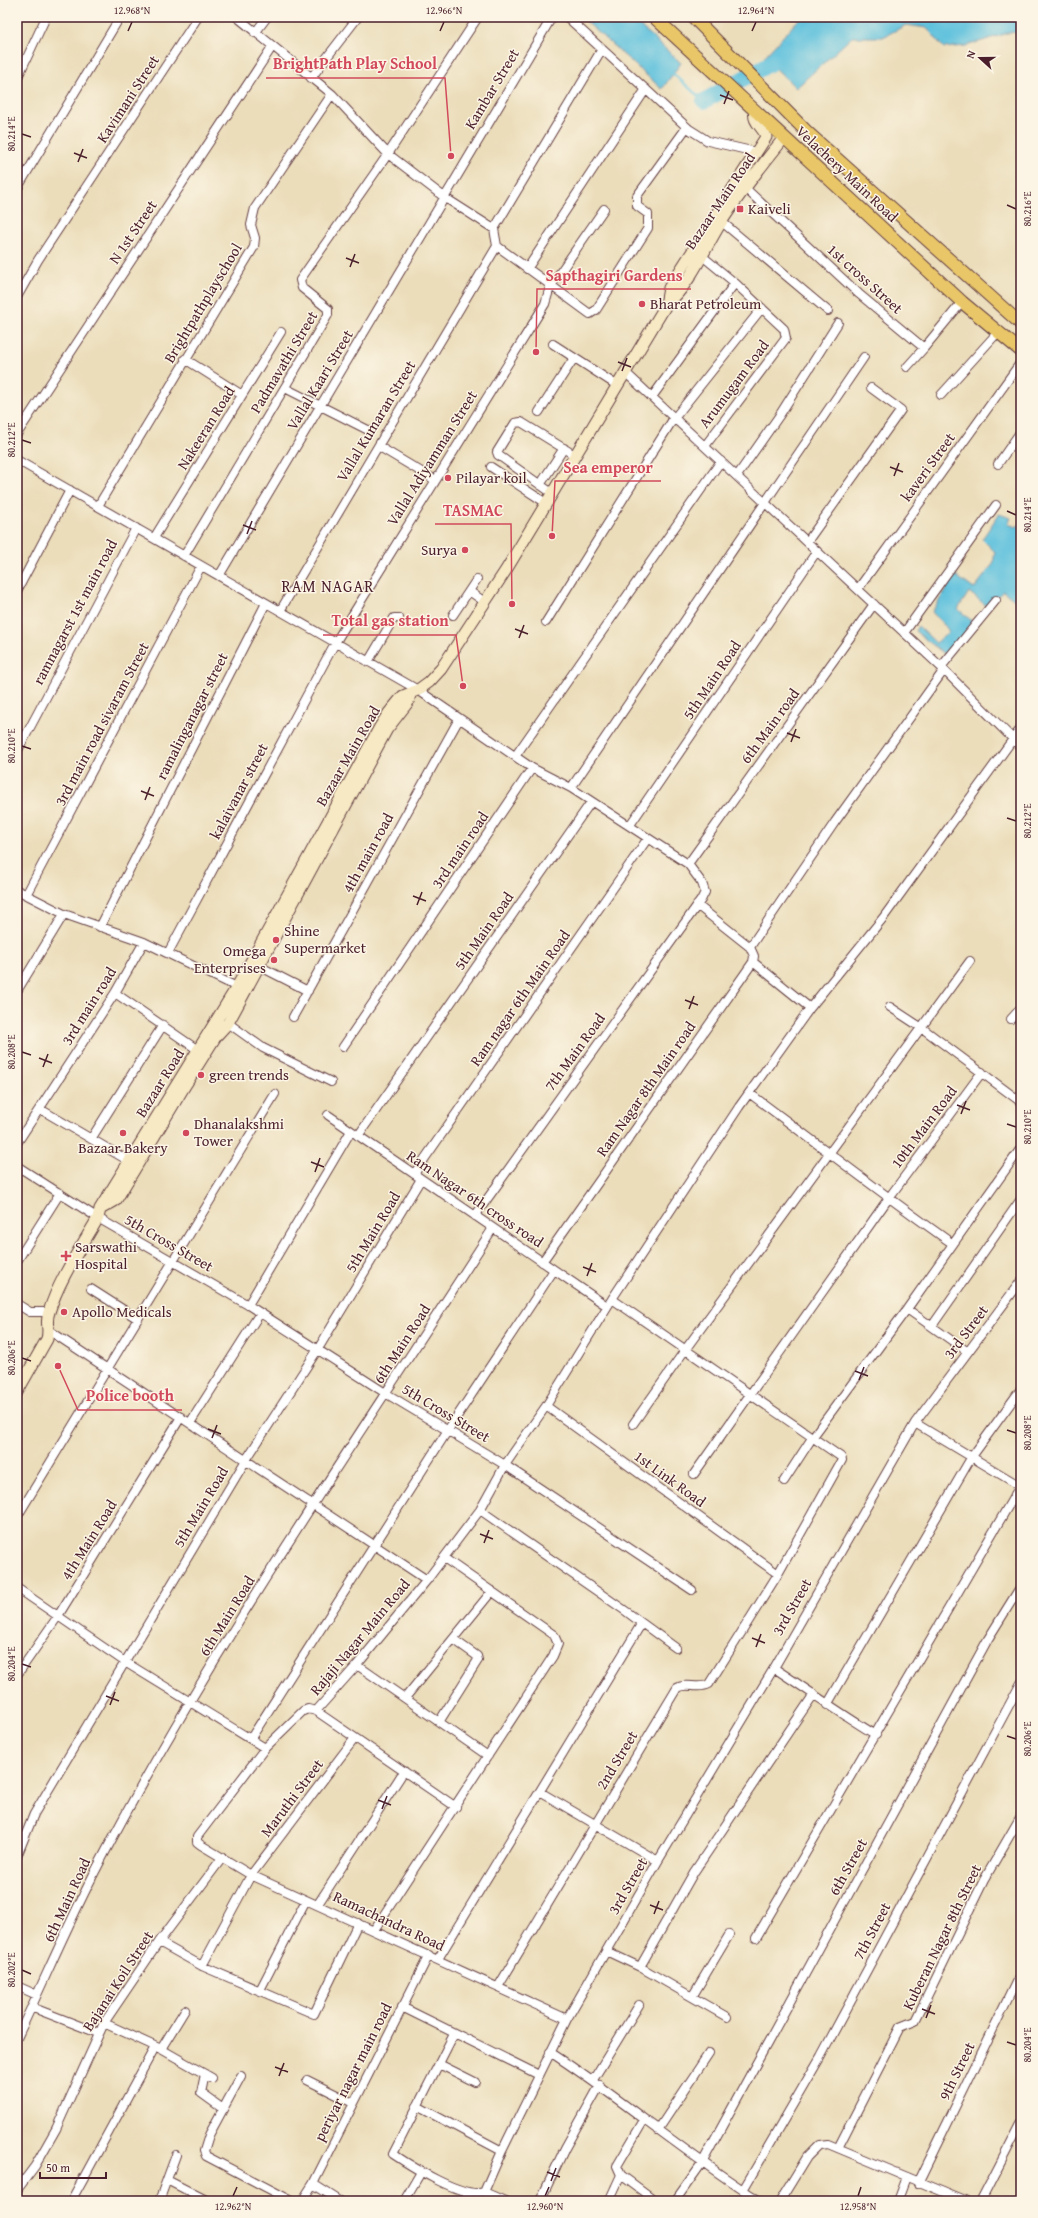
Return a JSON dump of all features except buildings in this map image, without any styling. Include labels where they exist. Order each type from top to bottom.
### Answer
[{"type":"main road","name":"Velachery Main Road","points":[[653,17],[962,302],[999,331],[1021,351]]},
{"type":"main road","name":"Velachery Main Road","points":[[693,17],[742,68],[783,106],[813,137],[1021,324]]},
{"type":"main road","points":[[666,305],[669,288],[766,137],[765,133],[756,121],[755,111]]},
{"type":"main road","name":"Bazaar Main Road","points":[[241,989],[380,727],[403,696],[414,692],[429,682],[440,669],[485,602],[576,456],[666,305],[678,295],[722,222],[745,188],[784,138]]},
{"type":"main road","points":[[99,1214],[116,1200],[216,1036],[228,1023],[241,989],[259,966],[387,729],[414,692]]},
{"type":"main road","name":"Bazaar Road","points":[[17,1392],[49,1328],[48,1312],[60,1286],[99,1214],[129,1161],[198,1050],[241,989]]},
{"type":"main road","name":"Bazaar Road","points":[[17,1380],[49,1328]]},
{"type":"street","points":[[17,79],[46,17]]},
{"type":"street","points":[[17,189],[120,17]]},
{"type":"street","name":"Kavimani Street","points":[[17,297],[38,260],[198,17]]},
{"type":"street","points":[[237,17],[272,47],[332,94],[388,154],[444,196],[494,229]]},
{"type":"street","points":[[255,32],[267,17]]},
{"type":"street","points":[[311,78],[358,17]]},
{"type":"street","points":[[388,154],[478,17]]},
{"type":"street","name":"Kambar Street","points":[[444,196],[552,17]]},
{"type":"street","points":[[567,17],[687,127],[708,141],[756,152]]},
{"type":"street","name":"N 1st Street","points":[[17,434],[272,47]]},
{"type":"street","points":[[602,49],[494,229],[497,246],[584,312],[590,314],[596,310],[648,228],[648,214],[637,206],[637,196],[687,127]]},
{"type":"street","points":[[527,269],[646,88]]},
{"type":"street","name":"Brightpathplayschool","points":[[98,506],[185,359],[254,247],[255,238],[251,225],[255,208],[332,94]]},
{"type":"street","name":"Padmavathi Street","points":[[184,556],[329,312],[328,309],[302,288],[300,280],[388,154]]},
{"type":"street","name":"1st cross Street","points":[[745,188],[859,294],[924,348]]},
{"type":"street","name":"Vallal Kaari Street","points":[[219,576],[322,406],[444,196]]},
{"type":"street","name":"Vallal Adiyamman Street","points":[[335,643],[545,304],[550,287],[604,209]]},
{"type":"street","points":[[722,222],[828,310]]},
{"type":"street","name":"Vallal Kumaran Street","points":[[280,611],[497,246]]},
{"type":"street","points":[[546,622],[675,418],[762,308],[701,255]]},
{"type":"street","points":[[652,397],[735,283]]},
{"type":"street","points":[[907,367],[962,302]]},
{"type":"street","name":"Arumugam Road","points":[[705,446],[786,338],[784,329],[762,308]]},
{"type":"street","points":[[737,476],[779,416],[838,323]]},
{"type":"street","points":[[941,395],[999,331]]},
{"type":"street","name":"Nakeeran Road","points":[[154,538],[281,332]]},
{"type":"street","points":[[553,344],[618,386]]},
{"type":"street","points":[[571,788],[864,357]]},
{"type":"street","points":[[539,412],[574,358]]},
{"type":"street","points":[[185,359],[242,395]]},
{"type":"street","name":"kaveri Street","points":[[858,589],[1021,362]]},
{"type":"street","points":[[626,373],[943,669],[1021,746]]},
{"type":"street","points":[[285,388],[368,430]]},
{"type":"street","points":[[807,542],[901,410],[871,388]]},
{"type":"street","points":[[549,498],[540,485],[498,455],[497,452],[514,423],[521,422],[576,456]]},
{"type":"street","points":[[998,464],[1021,431]]},
{"type":"street","points":[[378,446],[435,480]]},
{"type":"street","points":[[540,485],[564,448]]},
{"type":"street","points":[[17,460],[368,662],[516,755],[532,768],[571,788],[688,864]]},
{"type":"street","points":[[516,755],[721,461]]},
{"type":"street","points":[[493,464],[549,498]]},
{"type":"street","points":[[17,590],[70,490]]},
{"type":"street","points":[[904,633],[996,505]]},
{"type":"street","name":"ramnagarst 1st main road","points":[[17,752],[136,528]]},
{"type":"street","name":"5th Main Road","points":[[630,825],[817,551]]},
{"type":"street","name":"3rd main road sivaram Street","points":[[26,895],[201,566]]},
{"type":"street","points":[[453,615],[477,579]]},
{"type":"street","points":[[469,591],[485,602]]},
{"type":"street","points":[[750,947],[835,822],[943,669],[996,600]]},
{"type":"street","name":"ramalinganagar street","points":[[100,926],[266,603]]},
{"type":"street","name":"6th Main road","points":[[688,864],[874,604]]},
{"type":"street","points":[[368,662],[394,618],[399,618]]},
{"type":"street","name":"kalaivanar street","points":[[168,953],[335,643]]},
{"type":"street","name":"4th main road","points":[[293,1017],[459,719]]},
{"type":"street","name":"Rajaji Nagar Main Road","points":[[201,1845],[197,1842],[197,1837],[265,1748],[303,1711],[308,1709],[316,1711],[357,1665],[427,1580],[480,1510],[505,1465],[546,1406],[607,1306],[748,1093],[810,1008],[883,918],[1012,738],[1021,728]]},
{"type":"street","name":"3rd main road","points":[[343,1047],[532,768]]},
{"type":"street","name":"5th Main Road","points":[[248,1305],[354,1133],[591,802]]},
{"type":"street","name":"Ram nagar 6th Main Road","points":[[418,1177],[648,838]]},
{"type":"street","name":"7th Main Road","points":[[475,1216],[704,895],[704,889],[688,864]]},
{"type":"street","points":[[17,890],[64,914],[144,942],[241,989]]},
{"type":"street","points":[[697,904],[750,947],[754,956],[753,962],[810,1008]]},
{"type":"street","points":[[17,991],[64,914]]},
{"type":"street","name":"3rd main road","points":[[17,1143],[115,993],[144,942]]},
{"type":"street","points":[[633,1424],[685,1350],[970,961]]},
{"type":"street","name":"Ram Nagar 8th Main road","points":[[542,1262],[753,962]]},
{"type":"street","points":[[259,966],[308,991]]},
{"type":"street","points":[[115,993],[198,1050]]},
{"type":"street","points":[[890,1007],[922,1028],[1021,1102]]},
{"type":"street","points":[[1011,1019],[1021,1008]]},
{"type":"street","points":[[228,1023],[263,1048],[331,1082]]},
{"type":"street","points":[[91,1139],[163,1025]]},
{"type":"street","name":"10th Main Road","points":[[694,1474],[888,1199],[982,1072]]},
{"type":"street","points":[[748,1093],[830,1152],[888,1199],[953,1244]]},
{"type":"street","points":[[17,1517],[275,1094]]},
{"type":"street","points":[[40,1109],[129,1161]]},
{"type":"street","name":"Ram Nagar 6th cross road","points":[[328,1115],[607,1306]]},
{"type":"street","points":[[784,1481],[812,1438],[907,1309],[1021,1148]]},
{"type":"street","name":"5th Cross Street","points":[[18,1168],[99,1214],[173,1262],[248,1305],[387,1394],[505,1465],[692,1590]]},
{"type":"street","name":"5th Main Road","points":[[17,1856],[34,1814],[246,1460],[318,1349],[418,1177]]},
{"type":"street","points":[[17,1261],[60,1193]]},
{"type":"street","points":[[932,1326],[1021,1199]]},
{"type":"street","name":"6th Main Road","points":[[17,2038],[99,1864],[189,1704],[312,1504],[387,1394],[493,1228]]},
{"type":"street","points":[[251,1738],[448,1430],[554,1270]]},
{"type":"street","name":"3rd Street","points":[[484,2192],[538,2075],[567,2019],[658,1861],[774,1668],[915,1423],[1021,1281]]},
{"type":"street","points":[[91,1289],[138,1319]]},
{"type":"street","points":[[612,1299],[750,1396],[841,1457],[841,1465],[778,1574]]},
{"type":"street","points":[[17,1304],[30,1312],[48,1312]]},
{"type":"street","points":[[907,1309],[968,1352]]},
{"type":"street","points":[[190,1423],[260,1313]]},
{"type":"street","points":[[49,1328],[108,1369],[427,1580]]},
{"type":"street","points":[[827,1705],[971,1458],[1021,1389]]},
{"type":"street","name":"1st Link Road","points":[[546,1406],[778,1574]]},
{"type":"street","name":"4th Main Road","points":[[17,1675],[58,1616],[181,1417]]},
{"type":"street","points":[[756,1938],[876,1735],[943,1615],[1020,1487],[915,1423]]},
{"type":"street","points":[[480,1510],[676,1648]]},
{"type":"street","points":[[374,1930],[456,1807],[553,1656],[558,1644],[554,1635],[444,1558]]},
{"type":"street","name":"2nd Street","points":[[498,1987],[594,1824],[677,1688],[681,1686],[701,1687],[709,1684],[778,1574]]},
{"type":"street","name":"6th Street","points":[[676,2201],[702,2163],[988,1639],[1021,1586]]},
{"type":"street","points":[[17,1588],[189,1704],[251,1738],[265,1748]]},
{"type":"street","points":[[405,1698],[492,1592]]},
{"type":"street","points":[[438,1959],[640,1626],[639,1621]]},
{"type":"street","points":[[439,1722],[478,1660],[477,1656],[453,1639]]},
{"type":"street","points":[[357,1665],[488,1756]]},
{"type":"street","points":[[774,1668],[814,1694],[827,1705],[876,1735]]},
{"type":"street","name":"7th Street","points":[[743,2190],[821,2056],[1021,1682]]},
{"type":"street","points":[[640,1967],[694,1872],[814,1694]]},
{"type":"street","points":[[316,1711],[456,1807]]},
{"type":"street","name":"Maruthi Street","points":[[202,1966],[251,1875],[355,1738]]},
{"type":"street","points":[[318,1904],[404,1771]]},
{"type":"street","points":[[540,1792],[658,1861]]},
{"type":"street","name":"Kuberan Nagar 8th Street","points":[[838,2148],[900,2027],[915,2021],[984,1880],[1021,1816]]},
{"type":"street","name":"Ramachandra Road","points":[[201,1845],[251,1875],[318,1904],[567,2019]]},
{"type":"street","name":"Bajanai Koil Street","points":[[17,2190],[35,2166],[56,2129],[98,2033],[104,2023],[159,1942],[222,1858]]},
{"type":"street","points":[[260,1990],[306,1900]]},
{"type":"street","points":[[159,1942],[202,1966],[314,2014],[358,1923]]},
{"type":"street","points":[[692,1997],[729,1935]]},
{"type":"street","points":[[606,1951],[640,1967],[727,2017]]},
{"type":"street","name":"periyar nagar main road","points":[[302,2201],[313,2184],[429,1955]]},
{"type":"street","name":"9th Street","points":[[918,2183],[1021,1972]]},
{"type":"street","points":[[17,1986],[37,1995]]},
{"type":"street","points":[[593,2080],[639,2006]]},
{"type":"street","points":[[32,2007],[98,2033]]},
{"type":"street","points":[[402,2007],[538,2075]]},
{"type":"street","points":[[71,2201],[158,2048],[185,2010]]},
{"type":"street","points":[[104,2023],[158,2048],[208,2076],[201,2093],[222,2109]]},
{"type":"street","points":[[454,2034],[393,2154],[421,2172],[467,2193],[477,2195],[484,2192],[505,2201]]},
{"type":"street","points":[[550,2052],[600,2085],[702,2163],[760,2201]]},
{"type":"street","points":[[658,2130],[709,2053]]},
{"type":"street","points":[[438,2064],[475,2082]]},
{"type":"street","points":[[241,2076],[222,2109],[204,2146],[206,2156],[292,2201]]},
{"type":"street","points":[[307,2080],[353,2103]]},
{"type":"street","points":[[540,2201],[565,2148],[600,2085]]},
{"type":"street","points":[[417,2106],[502,2151]]},
{"type":"street","points":[[644,2120],[617,2166],[621,2175],[656,2201]]},
{"type":"street","points":[[981,2201],[1021,2123]]},
{"type":"street","points":[[780,2201],[807,2157],[819,2145],[828,2144],[918,2183],[965,2201]]},
{"type":"street","points":[[159,2201],[176,2155]]},
{"type":"street","points":[[404,2201],[421,2172]]},
{"type":"street","points":[[609,2201],[621,2175]]},
{"type":"street","points":[[897,2201],[906,2177]]},
{"type":"street","points":[[167,2180],[208,2201]]},
{"type":"street","points":[[313,2184],[340,2201]]},
{"type":"street","points":[[464,2201],[467,2193]]},
{"type":"water","points":[[581,17],[630,17],[681,63],[662,89]]},
{"type":"water","points":[[801,17],[1021,17],[1021,34],[1011,32],[966,46],[944,48],[927,28],[906,25],[883,37],[852,37],[796,88],[764,57]]},
{"type":"water","points":[[999,514],[1011,518],[1008,524],[1016,527],[1019,525],[1021,527],[1021,605],[1003,591],[988,607],[969,592],[958,609],[974,623],[946,655],[915,631],[918,626],[936,643],[949,632],[932,612],[955,575],[974,589],[993,564],[995,552],[982,539]]},
{"type":"waterway","points":[[704,101],[790,52]]},
{"type":"waterway","points":[[670,71],[704,101]]},
{"type":"place","name":"BrightPath Play School","points":[[451,156]]},
{"type":"place","name":"Kaiveli","points":[[740,209]]},
{"type":"place","name":"Bharat Petroleum","points":[[642,304]]},
{"type":"place","name":"Sapthagiri Gardens","points":[[536,352]]},
{"type":"place","name":"Pilayar koil","points":[[448,478]]},
{"type":"place","name":"Sea emperor","points":[[552,536]]},
{"type":"place","name":"Surya","points":[[465,550]]},
{"type":"place","name":"TASMAC","points":[[512,604]]},
{"type":"place","name":"Total gas station","points":[[463,686]]},
{"type":"place","name":"Shine Supermarket","points":[[276,940]]},
{"type":"place","name":"Omega Enterprises","points":[[274,960]]},
{"type":"place","name":"green trends","points":[[201,1075]]},
{"type":"place","name":"Bazaar Bakery","points":[[123,1133]]},
{"type":"place","name":"Dhanalakshmi Tower","points":[[186,1133]]},
{"type":"place","name":"Sarswathi Hospital","points":[[66,1256]]},
{"type":"place","name":"Apollo Medicals","points":[[64,1312]]},
{"type":"place","name":"Police booth","points":[[58,1366]]},
{"type":"district","name":"RAM NAGAR","points":[[328,586]]}]
